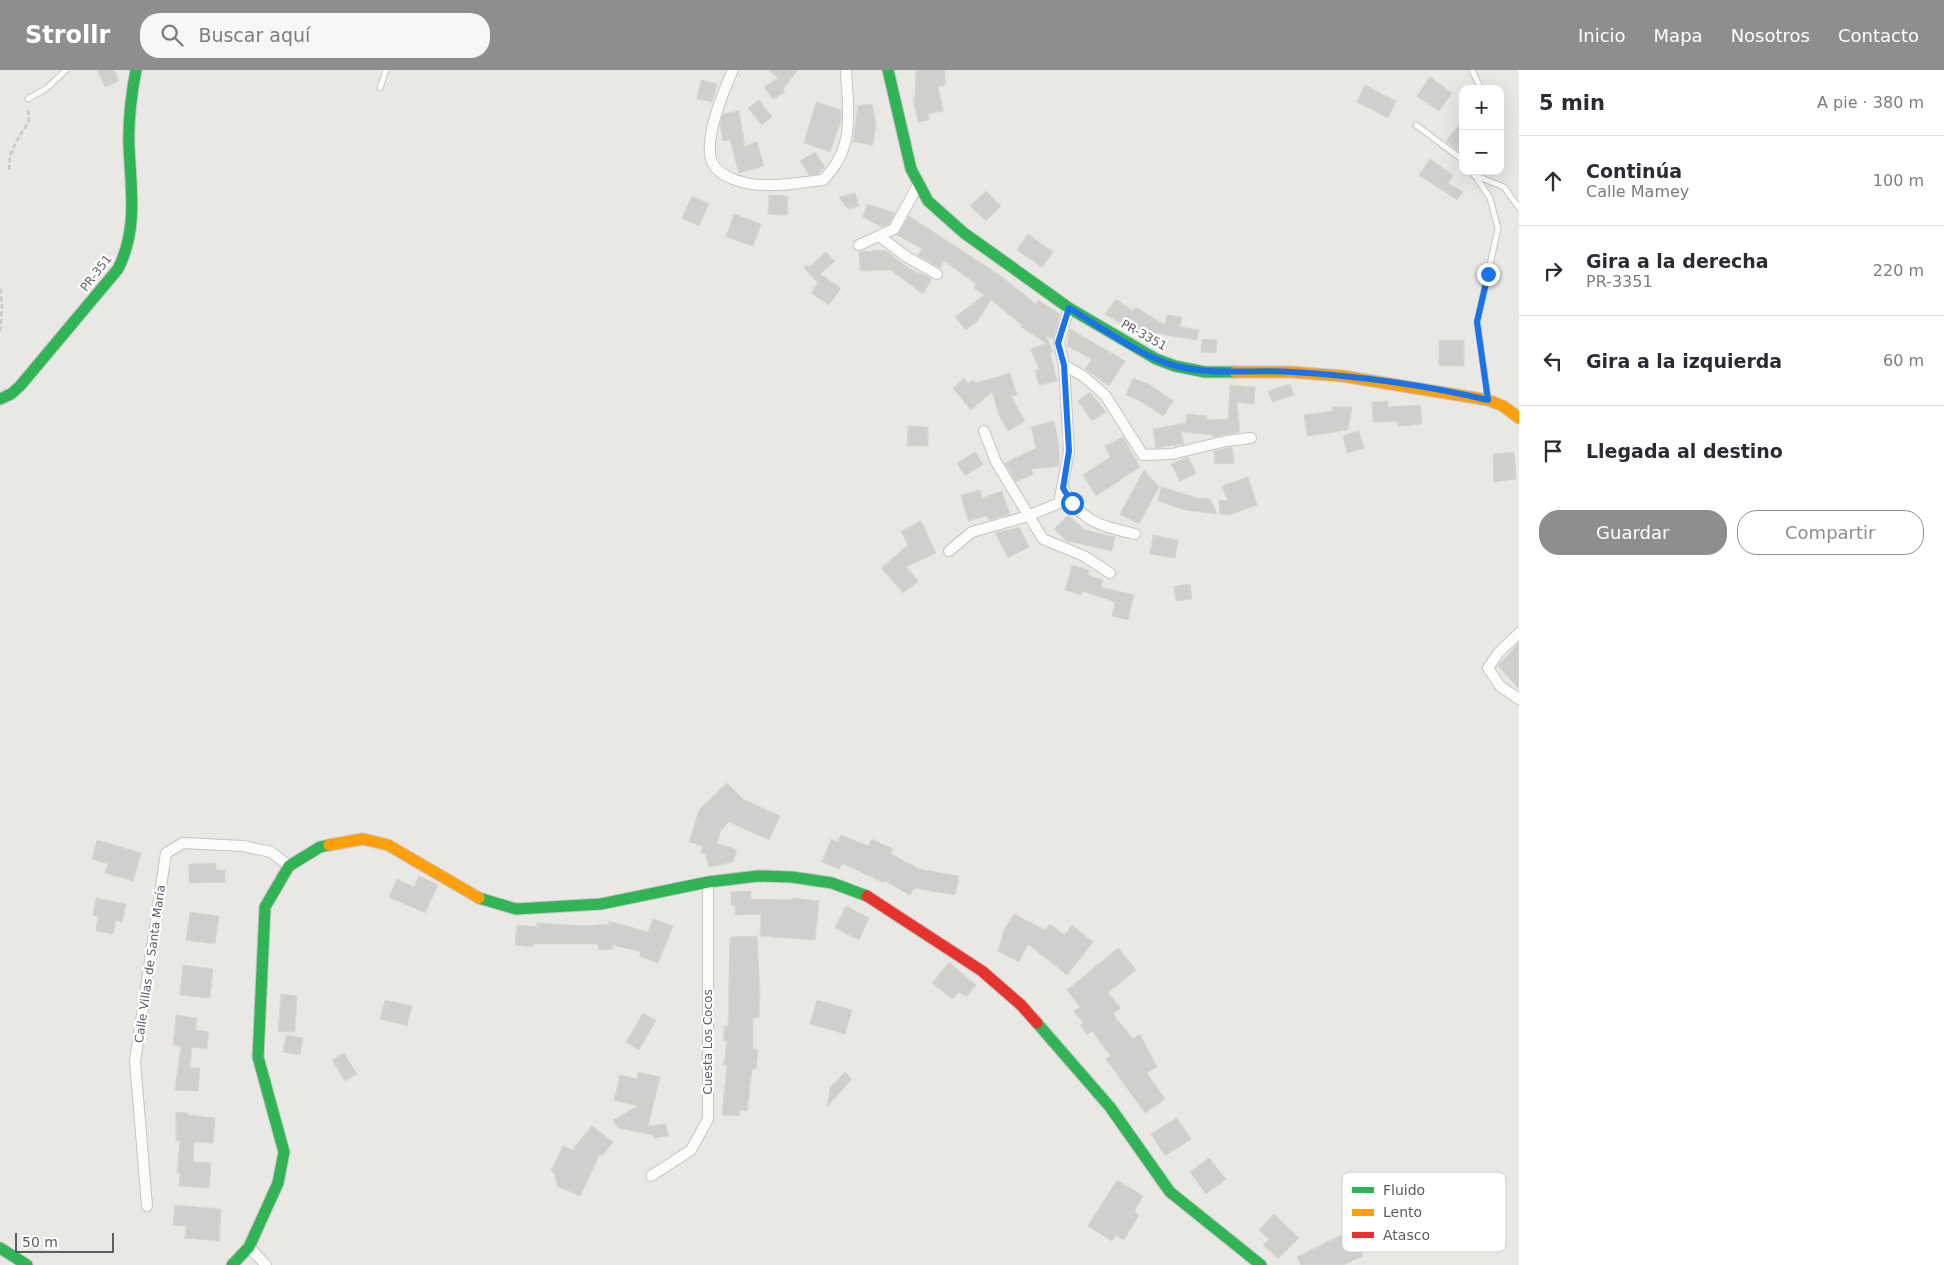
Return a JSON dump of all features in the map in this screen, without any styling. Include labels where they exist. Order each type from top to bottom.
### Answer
[{"type":"main road","name":"PR-351","points":[[0,399],[20,386],[118,269],[126,256],[133,229],[129,129],[131,94],[136,70]]},
{"type":"main road","name":"PR-3351","points":[[888,70],[912,169],[918,185],[928,201],[943,216],[1069,308],[1156,359],[1174,366],[1205,372],[1291,372],[1342,376],[1488,400],[1504,406],[1519,418]]},
{"type":"main road","points":[[232,1265],[249,1247],[278,1183],[284,1152],[258,1057],[265,907],[289,866],[320,847],[363,839],[388,845],[475,897],[516,909],[601,904],[708,882],[758,876],[792,877],[832,883],[874,899],[982,971],[1021,1005],[1110,1107],[1170,1192],[1261,1265]]},
{"type":"main road","points":[[0,1248],[27,1265]]},
{"type":"street","points":[[733,70],[724,89],[710,135],[712,162],[727,177],[765,186],[822,180],[836,167],[846,147],[849,121],[846,70]]},
{"type":"street","points":[[859,245],[894,229],[918,185]]},
{"type":"street","points":[[879,236],[906,257],[937,274]]},
{"type":"street","points":[[949,551],[972,532],[1028,516],[1059,503],[1069,451],[1064,365],[1058,343],[1069,308]]},
{"type":"street","points":[[1064,365],[1082,376],[1105,395],[1143,455],[1172,454],[1226,441],[1251,438]]},
{"type":"street","points":[[984,431],[996,462],[1043,539],[1084,556],[1110,573]]},
{"type":"street","points":[[1063,488],[1078,510],[1095,524],[1135,534]]},
{"type":"street","points":[[1519,633],[1499,652],[1488,668],[1500,686],[1519,699]]},
{"type":"street","name":"Calle Villas de Santa María","points":[[147,1206],[135,1061],[166,853],[182,843],[243,846],[271,852],[289,866]]},
{"type":"street","name":"Cuesta Los Cocos","points":[[652,1176],[691,1150],[708,1119],[708,882]]},
{"type":"street","points":[[249,1247],[266,1265]]},
{"type":"lane","points":[[28,99],[46,88],[66,70]]},
{"type":"lane","points":[[380,88],[386,70]]},
{"type":"lane","points":[[1472,70],[1479,85]]},
{"type":"lane","points":[[1416,125],[1459,157]]},
{"type":"lane","points":[[1475,175],[1490,198],[1498,229],[1477,322],[1488,400]]},
{"type":"lane","points":[[1478,175],[1504,187],[1519,208]]},
{"type":"path","points":[[10,170],[10,156],[29,121],[28,99]]},
{"type":"path","points":[[0,289],[2,305],[0,332]]},
{"type":"building","points":[[97,70],[114,70],[119,81],[105,87]]},
{"type":"building","points":[[768,70],[798,70],[783,89],[785,92],[773,99],[764,87],[778,78]]},
{"type":"building","points":[[916,70],[945,70],[945,86],[938,86],[943,111],[928,114],[929,120],[918,122],[913,97],[915,97]]},
{"type":"building","points":[[1430,77],[1452,93],[1439,111],[1417,96]]},
{"type":"building","points":[[701,80],[717,84],[712,102],[697,99]]},
{"type":"building","points":[[1365,85],[1396,101],[1388,118],[1357,102]]},
{"type":"building","points":[[759,100],[772,117],[762,125],[748,108]]},
{"type":"building","points":[[816,102],[841,110],[841,121],[830,152],[804,143]]},
{"type":"building","points":[[872,104],[876,124],[873,145],[853,142],[858,106]]},
{"type":"building","points":[[739,111],[745,146],[757,142],[764,166],[739,173],[730,140],[723,141],[720,125],[723,114]]},
{"type":"building","points":[[1459,125],[1459,151],[1446,141]]},
{"type":"building","points":[[815,152],[825,167],[818,174],[809,175],[800,161]]},
{"type":"building","points":[[1430,159],[1453,175],[1448,183],[1463,192],[1457,200],[1419,175]]},
{"type":"building","points":[[986,191],[1001,206],[986,221],[970,206]]},
{"type":"building","points":[[855,193],[859,206],[849,209],[839,197]]},
{"type":"building","points":[[769,195],[788,196],[787,215],[768,214]]},
{"type":"building","points":[[692,196],[709,204],[699,226],[682,218]]},
{"type":"building","points":[[867,204],[895,213],[889,224],[882,227],[863,217]]},
{"type":"building","points":[[734,214],[761,224],[753,246],[726,237]]},
{"type":"building","points":[[909,216],[1001,276],[1036,304],[1038,300],[1060,314],[1053,339],[1046,336],[1053,352],[1050,353],[1057,381],[1039,385],[1035,370],[1039,369],[1031,349],[1046,343],[1021,327],[1022,325],[991,300],[978,320],[966,330],[955,317],[984,295],[974,288],[976,284],[944,261],[940,268],[918,255],[922,249],[897,235]]},
{"type":"building","points":[[1028,234],[1053,252],[1042,267],[1017,250]]},
{"type":"building","points":[[885,250],[910,269],[932,279],[923,294],[891,270],[860,271],[859,252]]},
{"type":"building","points":[[826,252],[835,261],[820,274],[841,288],[829,305],[811,293],[818,283],[804,268],[806,265],[809,267]]},
{"type":"building","points":[[1116,299],[1133,311],[1136,307],[1165,325],[1167,315],[1182,317],[1180,327],[1199,330],[1197,340],[1153,333],[1151,336],[1144,332],[1141,336],[1105,314]]},
{"type":"building","points":[[1070,329],[1125,361],[1109,386],[1085,369],[1092,359],[1067,346]]},
{"type":"building","points":[[1202,339],[1217,340],[1216,353],[1201,352]]},
{"type":"building","points":[[1439,340],[1464,340],[1464,366],[1439,366]]},
{"type":"building","points":[[1010,373],[1017,395],[1011,396],[1025,421],[1008,431],[999,415],[992,392],[971,410],[953,388],[964,378],[968,383],[973,380],[976,383]]},
{"type":"building","points":[[1133,378],[1150,385],[1173,401],[1163,416],[1140,401],[1126,395]]},
{"type":"building","points":[[1290,384],[1294,395],[1272,402],[1268,391]]},
{"type":"building","points":[[1230,385],[1255,387],[1254,404],[1237,402],[1240,432],[1213,437],[1213,435],[1181,432],[1184,444],[1156,448],[1153,429],[1186,423],[1186,414],[1207,416],[1207,420],[1228,419]]},
{"type":"building","points":[[1090,392],[1106,412],[1092,421],[1078,401]]},
{"type":"building","points":[[1388,401],[1388,407],[1420,405],[1422,424],[1398,426],[1397,421],[1373,422],[1372,402]]},
{"type":"building","points":[[1332,407],[1352,407],[1348,430],[1307,436],[1304,415],[1333,411]]},
{"type":"building","points":[[1054,421],[1059,444],[1059,466],[1031,469],[1033,474],[1016,482],[1005,463],[1036,448],[1031,427]]},
{"type":"building","points":[[908,426],[928,427],[928,446],[907,446]]},
{"type":"building","points":[[1359,431],[1364,448],[1347,453],[1343,436]]},
{"type":"building","points":[[1123,437],[1140,467],[1096,496],[1083,475],[1110,457],[1105,446]]},
{"type":"building","points":[[1232,447],[1234,463],[1215,464],[1214,451]]},
{"type":"building","points":[[975,452],[983,464],[965,476],[957,463]]},
{"type":"building","points":[[1514,452],[1516,479],[1494,482],[1493,454]]},
{"type":"building","points":[[1188,457],[1196,473],[1180,481],[1171,464]]},
{"type":"building","points":[[1144,470],[1159,487],[1139,524],[1120,514]]},
{"type":"building","points":[[1248,477],[1257,505],[1229,515],[1220,514],[1219,500],[1228,501],[1222,486]]},
{"type":"building","points":[[1161,487],[1197,498],[1210,499],[1217,514],[1185,510],[1158,501]]},
{"type":"building","points":[[980,490],[982,498],[1002,491],[1010,514],[989,520],[986,516],[968,521],[961,495]]},
{"type":"building","points":[[1068,515],[1085,530],[1115,537],[1112,551],[1067,541],[1054,529]]},
{"type":"building","points":[[921,521],[936,553],[906,567],[918,581],[903,593],[881,568],[908,545],[901,531]]},
{"type":"building","points":[[1019,527],[1029,547],[1008,558],[995,533]]},
{"type":"building","points":[[1153,535],[1178,540],[1175,558],[1150,554]]},
{"type":"building","points":[[1072,565],[1089,570],[1088,575],[1103,580],[1101,587],[1134,595],[1128,620],[1112,616],[1115,602],[1082,591],[1081,595],[1065,590]]},
{"type":"building","points":[[1190,584],[1192,599],[1176,601],[1174,586]]},
{"type":"building","points":[[1519,642],[1519,689],[1498,666]]},
{"type":"building","points":[[727,783],[743,799],[780,816],[769,840],[729,822],[721,830],[717,843],[737,850],[733,862],[709,867],[706,855],[700,852],[703,846],[689,842],[699,810]]},
{"type":"building","points":[[841,835],[868,846],[872,839],[893,849],[891,853],[893,855],[919,869],[959,876],[955,895],[914,888],[910,895],[885,881],[884,883],[842,863],[839,869],[822,862],[831,839],[838,842]]},
{"type":"building","points":[[97,840],[141,853],[133,881],[105,873],[108,864],[92,859]]},
{"type":"building","points":[[216,863],[216,870],[225,870],[225,882],[189,883],[189,864]]},
{"type":"building","points":[[419,876],[438,885],[425,913],[389,897],[397,879],[414,887]]},
{"type":"building","points":[[751,891],[751,899],[793,900],[793,898],[819,901],[815,940],[760,936],[761,914],[735,915],[735,905],[731,905],[731,892]]},
{"type":"building","points":[[96,898],[126,904],[122,922],[116,920],[113,934],[96,931],[98,917],[93,915]]},
{"type":"building","points":[[846,906],[869,918],[859,940],[835,928]]},
{"type":"building","points":[[190,912],[219,916],[215,944],[186,940]]},
{"type":"building","points":[[1014,914],[1045,930],[1050,924],[1064,935],[1072,925],[1093,942],[1067,975],[1028,944],[1019,962],[998,951],[1004,930]]},
{"type":"building","points":[[653,919],[673,926],[658,963],[639,956],[641,952],[613,945],[613,949],[598,950],[598,944],[533,944],[532,947],[515,945],[517,925],[537,927],[537,923],[585,926],[609,924],[609,921],[648,932]]},
{"type":"building","points":[[757,936],[760,993],[759,1018],[753,1018],[753,1049],[758,1049],[756,1069],[752,1069],[747,1111],[740,1110],[739,1116],[722,1115],[727,1065],[724,1065],[727,1041],[724,1041],[724,1026],[728,1026],[730,937]]},
{"type":"building","points":[[1118,948],[1136,970],[1108,993],[1121,1008],[1113,1014],[1133,1039],[1140,1034],[1157,1067],[1147,1073],[1165,1099],[1145,1113],[1106,1059],[1111,1056],[1092,1031],[1087,1035],[1080,1025],[1083,1023],[1074,1011],[1080,1007],[1067,990]]},
{"type":"building","points":[[949,962],[976,985],[966,997],[959,992],[952,999],[932,983]]},
{"type":"building","points":[[183,965],[213,969],[210,998],[180,995]]},
{"type":"building","points":[[281,994],[297,996],[295,1032],[278,1031]]},
{"type":"building","points":[[385,1000],[412,1006],[407,1026],[380,1019]]},
{"type":"building","points":[[817,1000],[852,1010],[845,1034],[810,1024]]},
{"type":"building","points":[[643,1013],[656,1020],[639,1050],[626,1042]]},
{"type":"building","points":[[176,1015],[197,1018],[196,1030],[209,1032],[207,1049],[192,1047],[190,1068],[200,1068],[198,1091],[175,1090],[181,1046],[173,1045]]},
{"type":"building","points":[[286,1035],[303,1038],[300,1055],[283,1052]]},
{"type":"building","points":[[344,1053],[357,1074],[345,1081],[332,1060]]},
{"type":"building","points":[[638,1072],[660,1077],[648,1126],[666,1124],[668,1136],[654,1138],[653,1135],[618,1128],[613,1120],[638,1106],[614,1100],[620,1075],[637,1079]]},
{"type":"building","points":[[845,1072],[852,1079],[827,1107],[830,1088]]},
{"type":"building","points":[[176,1112],[215,1118],[213,1143],[194,1142],[193,1162],[211,1163],[209,1188],[179,1186],[180,1173],[177,1173],[180,1141],[176,1140]]},
{"type":"building","points":[[1177,1118],[1191,1139],[1165,1156],[1151,1134]]},
{"type":"building","points":[[592,1126],[613,1142],[602,1156],[600,1154],[580,1196],[557,1186],[555,1174],[551,1171],[563,1146],[572,1150]]},
{"type":"building","points":[[1209,1158],[1226,1179],[1206,1194],[1190,1172]]},
{"type":"building","points":[[1117,1180],[1143,1196],[1134,1212],[1139,1215],[1124,1240],[1116,1235],[1112,1241],[1088,1226]]},
{"type":"building","points":[[175,1205],[221,1209],[219,1241],[185,1238],[186,1226],[173,1225]]},
{"type":"building","points":[[1274,1214],[1299,1238],[1278,1259],[1263,1245],[1269,1239],[1259,1230]]},
{"type":"building","points":[[1342,1234],[1342,1252],[1361,1252],[1363,1256],[1344,1265],[1301,1265],[1297,1257]]},
{"type":"traffic: fast","points":[[0,399],[11,394],[20,386],[118,269],[124,254],[131,224],[132,194],[129,128],[136,70]]},
{"type":"traffic: fast","points":[[888,70],[911,169],[928,201],[964,233],[1069,308],[1156,359],[1175,366],[1205,372],[1235,372]]},
{"type":"traffic: fast","points":[[232,1265],[249,1247],[278,1183],[284,1152],[258,1057],[265,907],[289,866],[320,847],[329,845]]},
{"type":"traffic: fast","points":[[479,898],[516,909],[601,904],[708,882],[758,876],[792,877],[832,883],[867,896]]},
{"type":"traffic: fast","points":[[1037,1023],[1110,1107],[1170,1192],[1261,1265]]},
{"type":"traffic: fast","points":[[0,1248],[27,1265]]},
{"type":"traffic: slow","points":[[1235,372],[1291,372],[1342,376],[1488,400],[1503,406],[1519,418]]},
{"type":"traffic: slow","points":[[329,845],[363,839],[388,845],[479,898]]},
{"type":"traffic: jam","points":[[867,896],[982,971],[1021,1005],[1037,1023]]},
{"type":"route","points":[[1072,503],[1063,488],[1069,451],[1064,365],[1058,343],[1069,308],[1156,359],[1174,366],[1205,372],[1291,372],[1342,376],[1488,400],[1477,322],[1488,274]]}]
